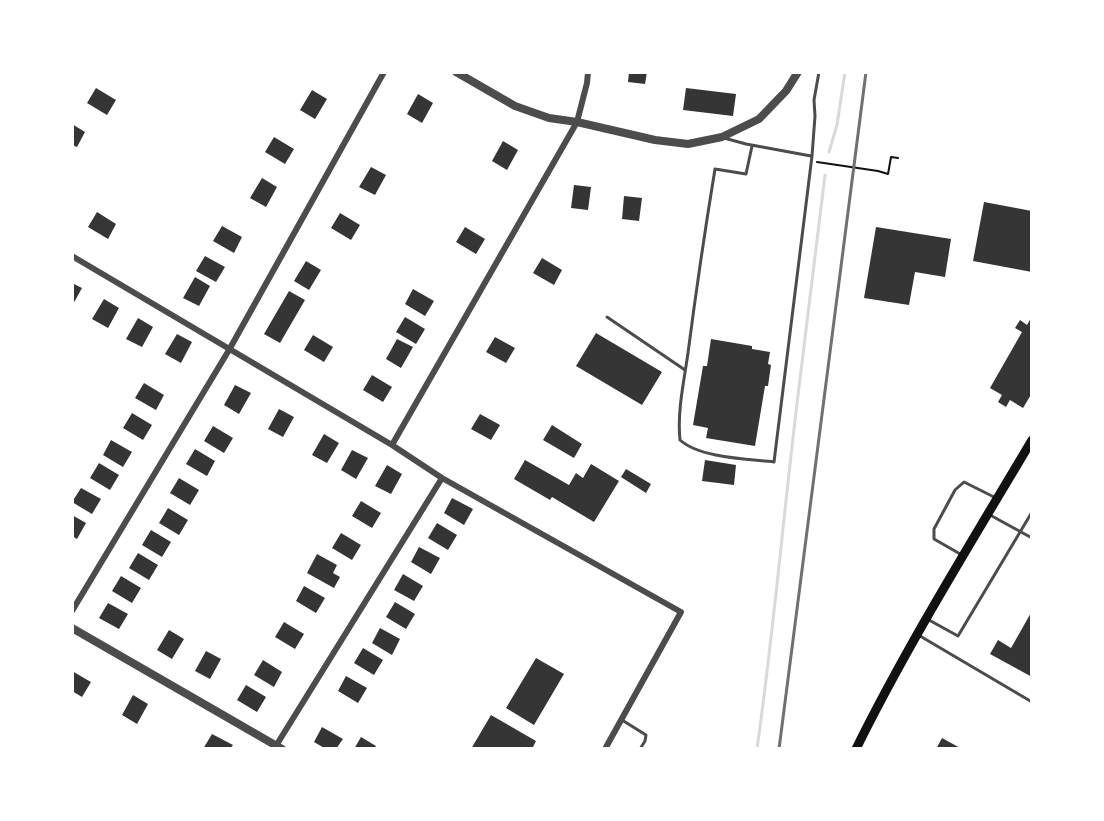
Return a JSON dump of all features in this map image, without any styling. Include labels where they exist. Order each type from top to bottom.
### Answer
[{"type":"main road","points":[[856,749],[918,634],[1032,440]]},
{"type":"street","points":[[72,611],[229,350],[384,72]]},
{"type":"street","points":[[456,72],[515,106],[549,118],[655,140],[688,144],[722,137],[759,119],[786,91],[798,72]]},
{"type":"street","points":[[392,445],[577,122],[588,72]]},
{"type":"street","points":[[72,256],[392,445],[442,478],[681,612],[605,749]]},
{"type":"street","points":[[72,628],[277,748],[442,478]]},
{"type":"lane","points":[[752,146],[746,174],[715,169],[685,370],[680,440],[686,445],[717,456],[774,462],[812,156],[814,100],[819,72]]},
{"type":"lane","points":[[722,137],[752,146],[812,156]]},
{"type":"lane","points":[[607,317],[685,370]]},
{"type":"lane","points":[[964,556],[934,539],[934,529],[956,490],[964,482],[998,498]]},
{"type":"lane","points":[[927,619],[958,636],[1032,512]]},
{"type":"lane","points":[[988,514],[1032,538]]},
{"type":"lane","points":[[918,634],[1032,702]]},
{"type":"lane","points":[[621,720],[646,735],[640,749]]},
{"type":"path","points":[[811,161],[888,174],[891,157],[898,158]]},
{"type":"building","points":[[629,72],[647,72],[645,84],[628,82]]},
{"type":"building","points":[[96,88],[116,100],[107,115],[87,103]]},
{"type":"building","points":[[686,88],[736,94],[733,116],[683,110]]},
{"type":"building","points":[[312,90],[327,99],[315,119],[300,110]]},
{"type":"building","points":[[418,94],[433,103],[422,123],[407,114]]},
{"type":"building","points":[[72,124],[85,132],[77,147],[72,145]]},
{"type":"building","points":[[274,137],[294,149],[285,164],[265,152]]},
{"type":"building","points":[[503,141],[518,150],[507,170],[492,161]]},
{"type":"building","points":[[371,167],[386,175],[375,195],[359,187]]},
{"type":"building","points":[[262,178],[277,187],[266,207],[250,198]]},
{"type":"building","points":[[574,185],[591,187],[588,210],[571,208]]},
{"type":"building","points":[[624,196],[642,198],[639,221],[622,219]]},
{"type":"building","points":[[984,202],[1032,211],[1032,272],[973,261]]},
{"type":"building","points":[[97,212],[116,224],[108,239],[88,227]]},
{"type":"building","points":[[340,213],[360,225],[351,240],[331,228]]},
{"type":"building","points":[[222,226],[242,237],[234,253],[213,241]]},
{"type":"building","points":[[465,227],[485,239],[476,254],[456,242]]},
{"type":"building","points":[[876,227],[951,239],[945,277],[915,272],[909,305],[864,298]]},
{"type":"building","points":[[205,256],[225,267],[216,282],[196,271]]},
{"type":"building","points":[[542,258],[562,270],[554,285],[533,273]]},
{"type":"building","points":[[306,261],[321,270],[309,290],[294,281]]},
{"type":"building","points":[[195,277],[210,286],[199,306],[183,298]]},
{"type":"building","points":[[72,283],[82,288],[72,306]]},
{"type":"building","points":[[413,289],[434,301],[425,316],[405,304]]},
{"type":"building","points":[[289,291],[305,300],[280,343],[264,334]]},
{"type":"building","points":[[104,299],[119,308],[108,328],[92,319]]},
{"type":"building","points":[[1032,316],[1032,393],[1023,408],[1010,400],[1006,407],[998,402],[1002,395],[990,388],[1022,332],[1015,328],[1020,320],[1027,325]]},
{"type":"building","points":[[405,317],[425,329],[416,344],[396,332]]},
{"type":"building","points":[[138,318],[153,327],[142,347],[126,339]]},
{"type":"building","points":[[596,333],[662,372],[642,405],[576,366]]},
{"type":"building","points":[[177,334],[192,342],[181,363],[165,354]]},
{"type":"building","points":[[313,335],[333,347],[324,362],[304,350]]},
{"type":"building","points":[[495,337],[515,348],[506,363],[486,352]]},
{"type":"building","points":[[397,339],[413,347],[401,368],[386,359]]},
{"type":"building","points":[[711,339],[752,346],[752,349],[770,352],[768,386],[765,386],[755,446],[706,438],[708,428],[693,425],[703,366],[707,366]]},
{"type":"building","points":[[372,375],[392,387],[383,402],[363,390]]},
{"type":"building","points":[[144,383],[164,395],[156,410],[135,398]]},
{"type":"building","points":[[235,385],[251,393],[239,414],[224,405]]},
{"type":"building","points":[[279,409],[294,417],[283,437],[268,429]]},
{"type":"building","points":[[132,413],[152,425],[143,440],[123,428]]},
{"type":"building","points":[[480,414],[500,425],[491,440],[471,429]]},
{"type":"building","points":[[552,425],[582,444],[574,458],[543,440]]},
{"type":"building","points":[[213,426],[233,438],[224,453],[204,441]]},
{"type":"building","points":[[324,434],[339,443],[327,463],[312,455]]},
{"type":"building","points":[[111,440],[132,452],[123,467],[103,455]]},
{"type":"building","points":[[195,449],[215,461],[207,476],[186,464]]},
{"type":"building","points":[[352,450],[368,458],[356,479],[341,470]]},
{"type":"building","points":[[525,460],[569,485],[576,473],[583,478],[591,464],[619,481],[594,522],[552,497],[550,500],[514,479]]},
{"type":"building","points":[[705,460],[736,465],[734,485],[702,481]]},
{"type":"building","points":[[99,463],[119,475],[110,490],[90,478]]},
{"type":"building","points":[[387,465],[402,474],[391,494],[375,486]]},
{"type":"building","points":[[626,469],[651,484],[646,493],[621,477]]},
{"type":"building","points":[[179,478],[199,490],[190,505],[170,493]]},
{"type":"building","points":[[81,488],[101,499],[92,514],[72,502]]},
{"type":"building","points":[[452,498],[473,509],[464,525],[444,513]]},
{"type":"building","points":[[361,501],[381,513],[372,528],[352,516]]},
{"type":"building","points":[[168,508],[188,520],[179,535],[159,523]]},
{"type":"building","points":[[72,515],[86,523],[77,539],[72,536]]},
{"type":"building","points":[[437,523],[457,535],[448,550],[428,538]]},
{"type":"building","points":[[151,530],[171,542],[162,557],[142,545]]},
{"type":"building","points":[[341,533],[361,545],[352,560],[332,548]]},
{"type":"building","points":[[419,547],[440,558],[431,574],[411,562]]},
{"type":"building","points":[[138,553],[158,565],[149,580],[129,568]]},
{"type":"building","points":[[317,554],[337,565],[333,573],[340,577],[334,588],[307,573]]},
{"type":"building","points":[[403,574],[423,586],[414,601],[394,590]]},
{"type":"building","points":[[121,576],[141,588],[132,603],[112,591]]},
{"type":"building","points":[[304,586],[325,598],[316,613],[296,601]]},
{"type":"building","points":[[395,602],[415,614],[406,629],[386,617]]},
{"type":"building","points":[[108,603],[128,614],[119,629],[99,618]]},
{"type":"building","points":[[1032,611],[1032,677],[990,654],[998,640],[1011,648]]},
{"type":"building","points":[[284,622],[304,634],[295,649],[275,637]]},
{"type":"building","points":[[380,628],[400,639],[392,655],[372,643]]},
{"type":"building","points":[[169,630],[184,639],[172,659],[157,650]]},
{"type":"building","points":[[363,648],[383,660],[374,675],[354,663]]},
{"type":"building","points":[[206,651],[221,659],[210,679],[195,671]]},
{"type":"building","points":[[536,658],[564,674],[534,725],[506,708]]},
{"type":"building","points":[[263,660],[282,672],[274,687],[254,675]]},
{"type":"building","points":[[72,671],[91,682],[82,697],[72,691]]},
{"type":"building","points":[[346,676],[367,688],[358,703],[338,691]]},
{"type":"building","points":[[246,685],[266,697],[257,712],[237,700]]},
{"type":"building","points":[[133,695],[148,704],[137,724],[122,715]]},
{"type":"building","points":[[491,715],[536,741],[532,749],[471,749]]},
{"type":"building","points":[[322,727],[343,739],[336,749],[326,749],[314,742]]},
{"type":"building","points":[[212,734],[233,745],[230,749],[203,749]]},
{"type":"building","points":[[361,737],[376,746],[374,749],[354,749]]},
{"type":"building","points":[[942,738],[962,749],[936,749]]},
{"type":"waterway","points":[[829,152],[837,125],[845,72]]},
{"type":"waterway","points":[[757,749],[825,175]]},
{"type":"railway","points":[[779,749],[866,72]]}]
